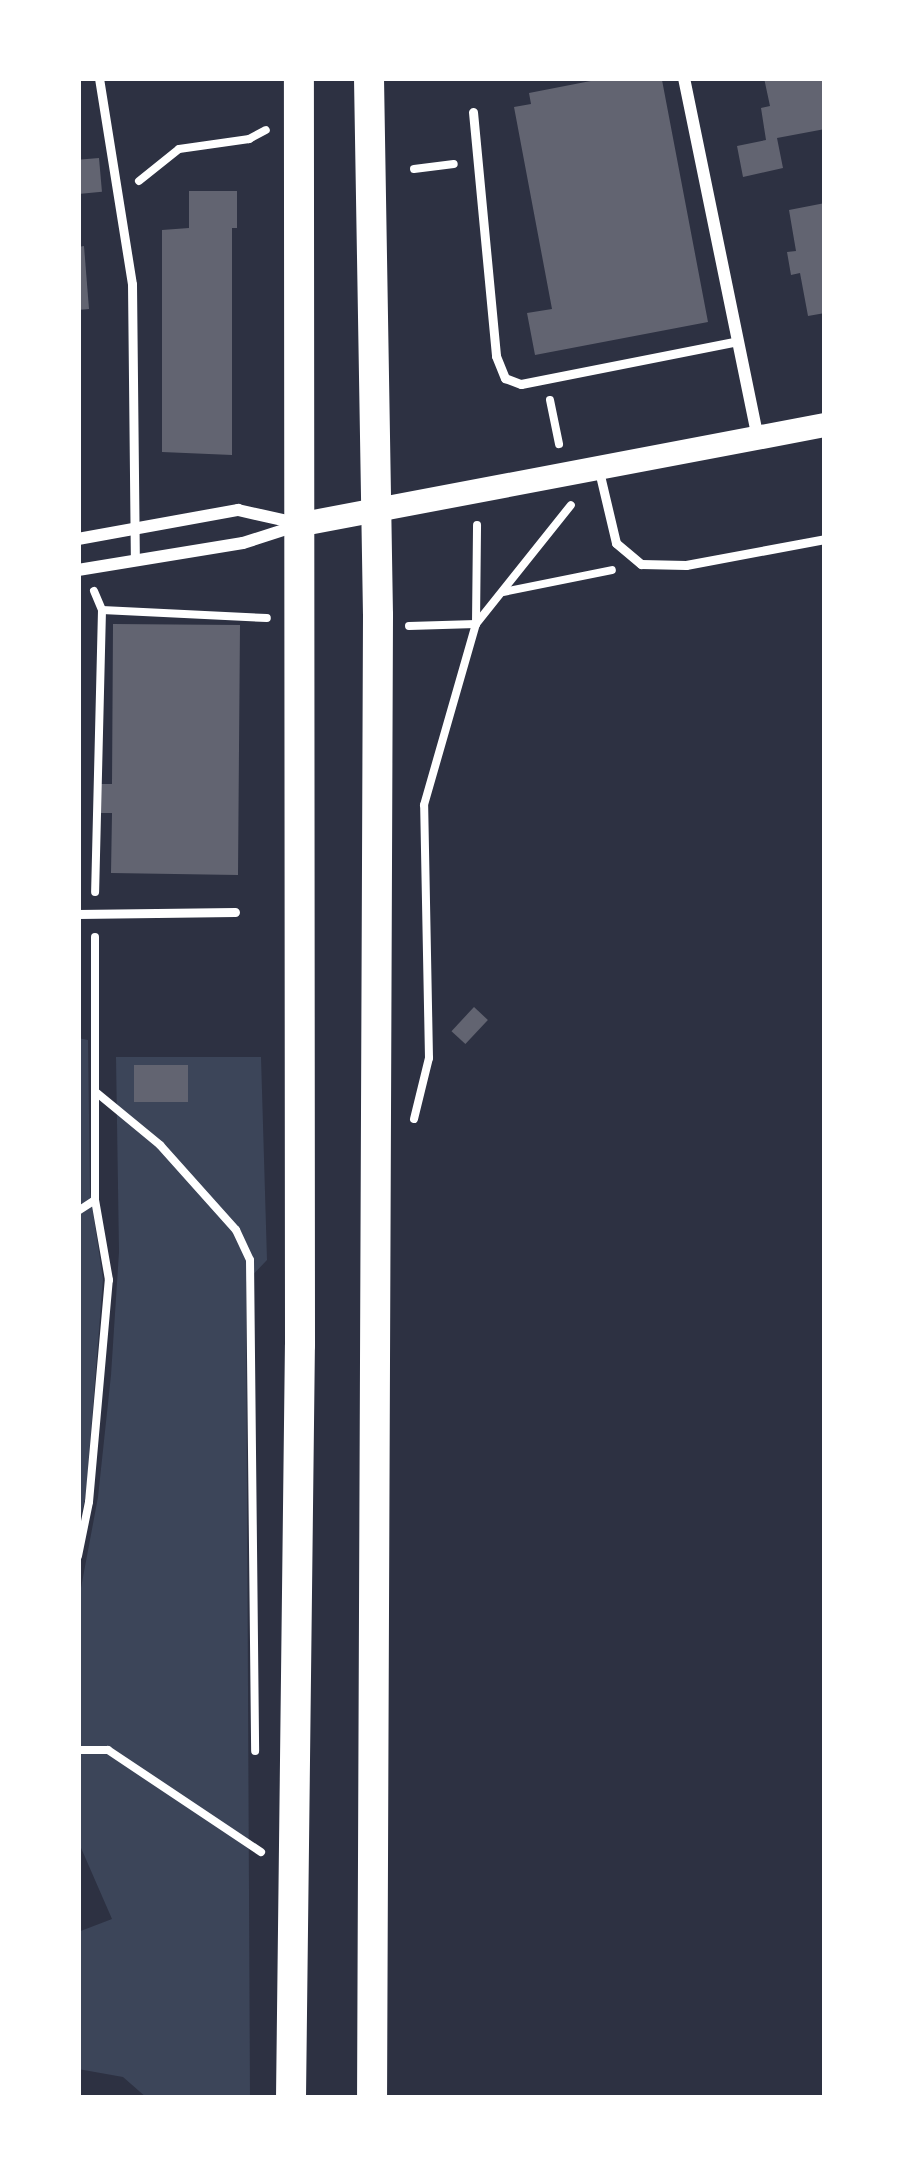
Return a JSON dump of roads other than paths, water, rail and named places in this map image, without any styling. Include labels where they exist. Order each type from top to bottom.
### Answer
[{"type":"main road","points":[[291,2098],[303,524],[299,78]]},
{"type":"main road","points":[[369,78],[377,513],[372,2098]]},
{"type":"main road","points":[[303,524],[825,425]]},
{"type":"street","points":[[685,78],[758,438]]},
{"type":"street","points":[[78,539],[238,510],[303,524]]},
{"type":"street","points":[[78,570],[243,543],[303,524]]},
{"type":"lane","points":[[99,78],[132,284],[135,560]]},
{"type":"lane","points":[[473,112],[498,368],[521,384],[738,340]]},
{"type":"lane","points":[[599,470],[616,543],[641,564],[686,565],[825,539]]},
{"type":"lane","points":[[78,914],[235,912]]}]
